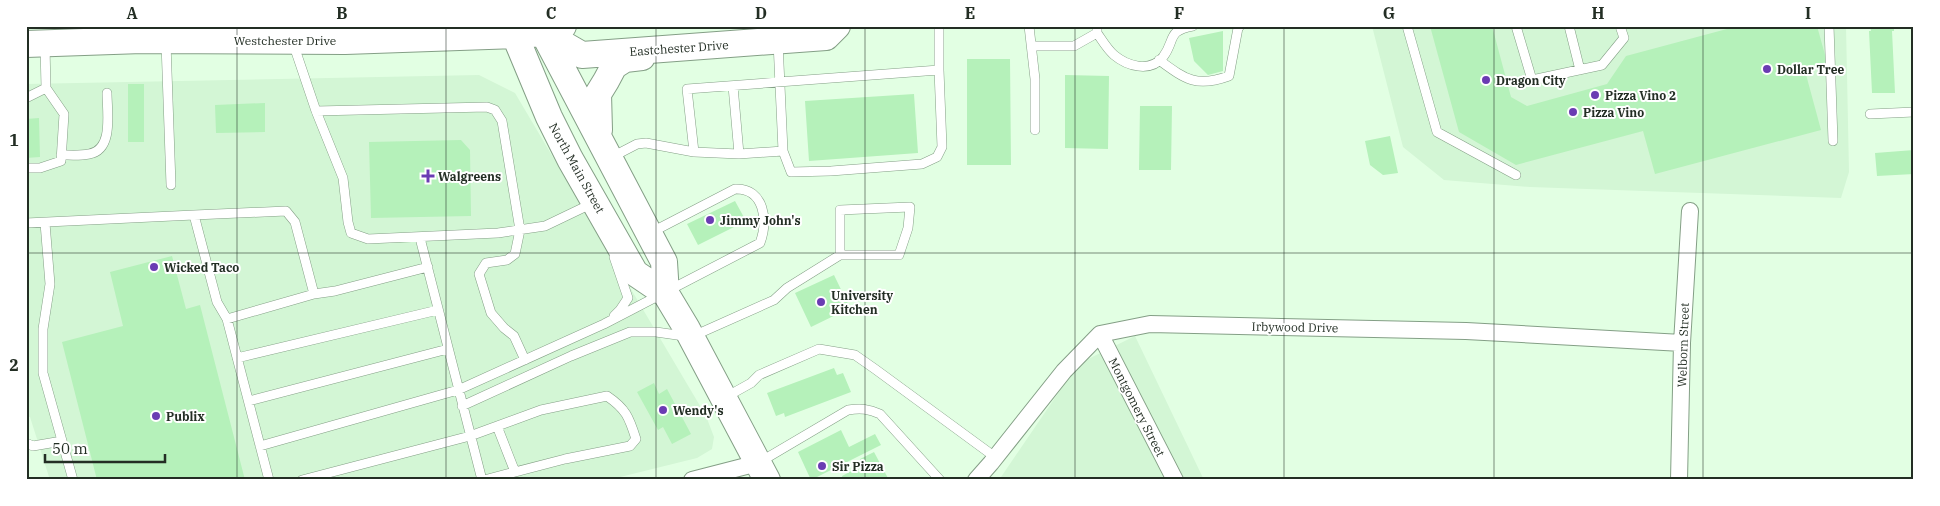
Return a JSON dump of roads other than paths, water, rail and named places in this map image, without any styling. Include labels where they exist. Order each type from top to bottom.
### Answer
[{"type":"main road","points":[[345,41],[421,26]]},
{"type":"main road","name":"Eastchester Drive","points":[[549,29],[582,55],[826,36],[837,26]]},
{"type":"main road","name":"Westchester Drive","points":[[50,41],[97,38],[165,40],[292,33],[345,41],[549,29]]},
{"type":"main road","name":"North Main Street","points":[[549,29],[604,147],[664,262],[666,294]]},
{"type":"main road","name":"North Main Street","points":[[512,31],[549,117],[635,273],[666,294],[763,471]]},
{"type":"main road","points":[[604,147],[598,94],[614,66],[624,58],[674,56],[684,48]]},
{"type":"street","name":"Welborn Street","points":[[1679,480],[1682,343],[1690,211]]},
{"type":"street","name":"Irbywood Drive","points":[[1100,334],[1150,324],[1466,331],[1682,343]]},
{"type":"street","points":[[976,480],[1064,371],[1100,334]]},
{"type":"street","name":"Montgomery Street","points":[[1100,334],[1175,480]]},
{"type":"street","points":[[692,480],[763,471]]},
{"type":"lane","points":[[778,41],[783,151],[791,172],[922,164],[938,156],[942,147],[939,26]]},
{"type":"lane","points":[[1029,26],[1036,79],[1035,130]]},
{"type":"lane","points":[[1032,46],[1074,46],[1097,30],[1114,55],[1130,65],[1140,67],[1151,65],[1159,60],[1166,52],[1173,34],[1183,28],[1193,26]]},
{"type":"lane","points":[[1159,60],[1182,77],[1196,81],[1215,81],[1229,76],[1238,28],[1240,26]]},
{"type":"lane","points":[[1407,26],[1437,132],[1516,175]]},
{"type":"lane","points":[[1516,26],[1532,80],[1602,65],[1624,38],[1620,26]]},
{"type":"lane","points":[[1569,26],[1580,70]]},
{"type":"lane","points":[[1829,26],[1833,141]]},
{"type":"lane","points":[[292,33],[316,111],[343,178],[351,234],[368,239],[420,238],[520,230],[545,226],[601,212],[628,298],[620,310],[604,324]]},
{"type":"lane","points":[[165,40],[171,185]]},
{"type":"lane","points":[[26,168],[40,168],[61,161],[64,114],[46,88],[50,41]]},
{"type":"lane","points":[[694,152],[687,89],[939,70]]},
{"type":"lane","points":[[733,86],[739,154]]},
{"type":"lane","points":[[26,98],[46,88]]},
{"type":"lane","points":[[61,155],[90,154],[100,149],[106,142],[107,93]]},
{"type":"lane","points":[[316,111],[488,107],[494,110],[502,121],[520,230],[515,254],[507,260],[486,263],[479,274],[491,313],[514,336],[525,360]]},
{"type":"lane","points":[[1870,114],[1914,112]]},
{"type":"lane","points":[[604,147],[646,143],[694,152],[739,154],[783,151]]},
{"type":"lane","points":[[260,446],[458,390],[604,324],[666,294],[760,243],[764,224],[762,206],[754,195],[743,189],[735,189],[649,233]]},
{"type":"lane","points":[[462,406],[571,356],[630,332],[656,332],[691,337],[774,300],[787,288],[840,255],[899,255],[908,228],[910,207],[840,210],[840,255]]},
{"type":"lane","points":[[26,223],[286,211],[295,222],[314,294]]},
{"type":"lane","points":[[194,215],[217,302],[227,319],[269,480]]},
{"type":"lane","points":[[44,222],[50,284],[43,329],[44,373],[73,480]]},
{"type":"lane","points":[[302,480],[470,436],[541,410],[607,396],[620,405],[629,418],[636,439],[630,446],[565,459],[483,480],[470,436],[462,406],[420,238]]},
{"type":"lane","points":[[227,319],[314,294],[335,291],[428,267]]},
{"type":"lane","points":[[237,358],[438,310]]},
{"type":"lane","points":[[724,398],[751,383],[759,375],[819,349],[845,352],[855,355],[875,369],[995,458]]},
{"type":"lane","points":[[249,401],[448,350]]},
{"type":"lane","points":[[763,471],[848,410],[859,408],[880,414],[940,480]]},
{"type":"lane","points":[[497,426],[515,472]]},
{"type":"lane","points":[[26,444],[33,446],[62,440]]},
{"type":"place","name":"Dollar Tree","points":[[1767,69]]},
{"type":"place","name":"Dragon City","points":[[1486,80]]},
{"type":"place","name":"Pizza Vino 2","points":[[1595,95]]},
{"type":"place","name":"Pizza Vino","points":[[1573,112]]},
{"type":"place","name":"Walgreens","points":[[428,176]]},
{"type":"place","name":"Jimmy John's","points":[[710,220]]},
{"type":"place","name":"Wicked Taco","points":[[154,267]]},
{"type":"place","name":"University Kitchen","points":[[821,302]]},
{"type":"place","name":"Wendy's","points":[[663,410]]},
{"type":"place","name":"Publix","points":[[156,416]]},
{"type":"place","name":"Sir Pizza","points":[[822,466]]}]
